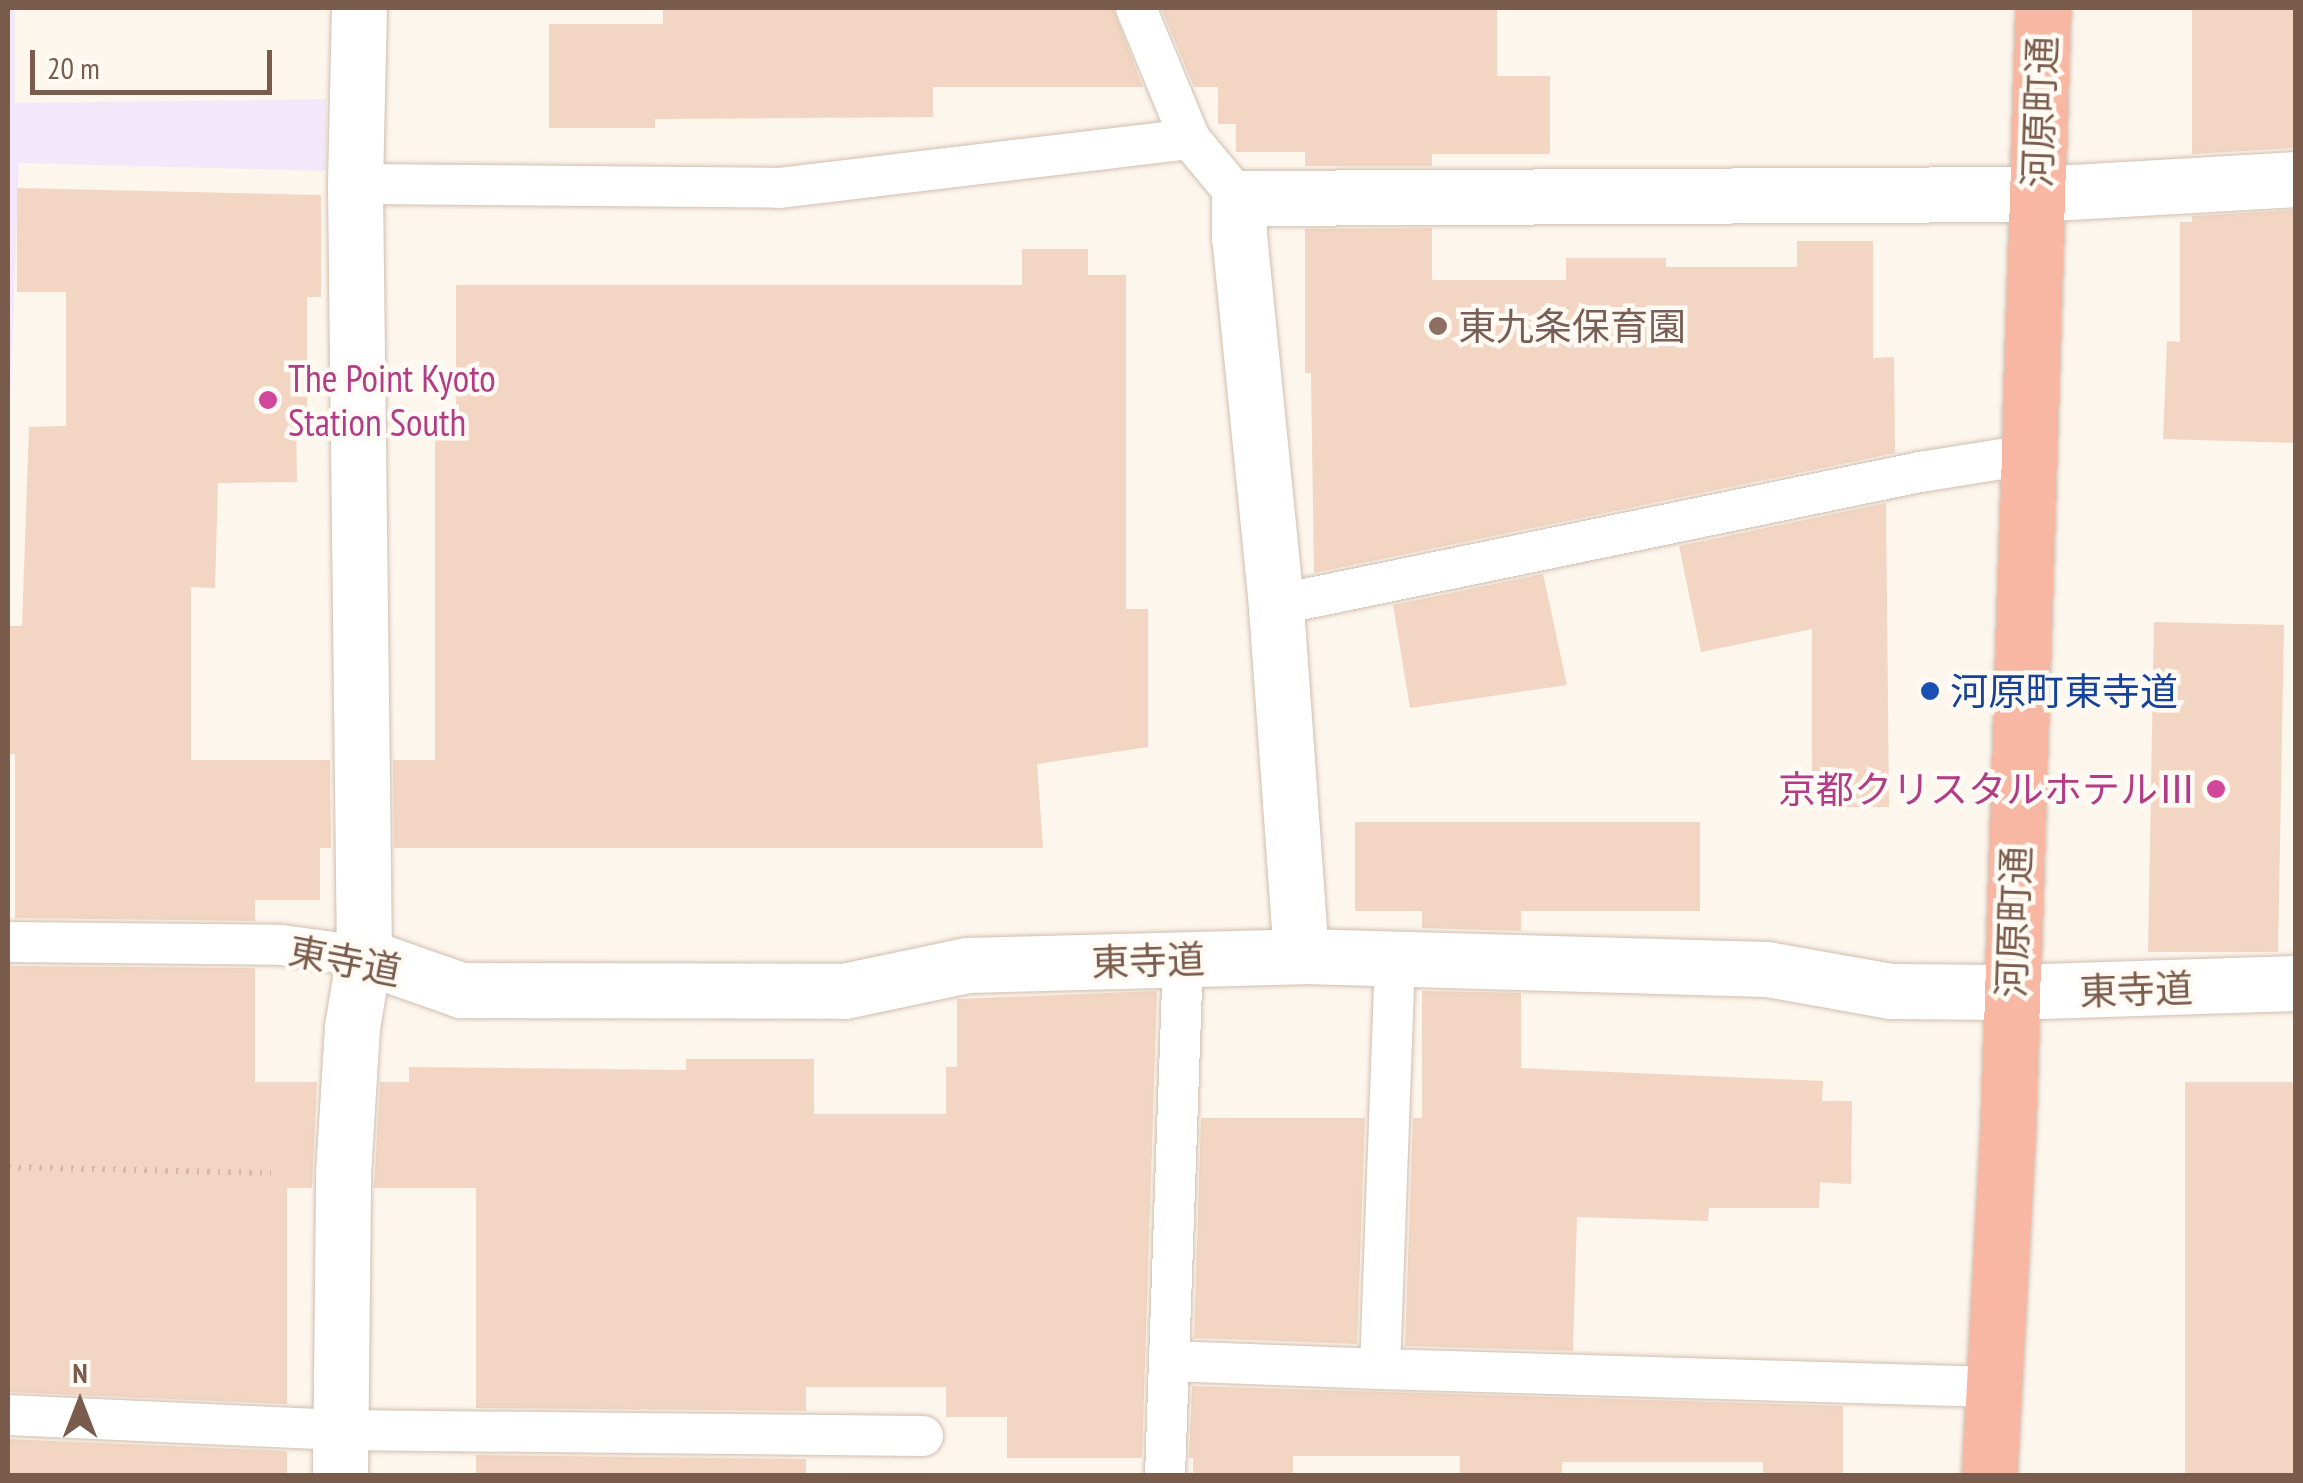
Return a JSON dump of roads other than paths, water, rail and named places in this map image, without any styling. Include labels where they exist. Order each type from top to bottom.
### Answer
[{"type":"highway","name":"河原町通","points":[[1989,1476],[2008,1125],[2043,8]]},
{"type":"street","points":[[340,1453],[343,1174],[352,1027],[364,956],[355,184],[359,8]]},
{"type":"street","points":[[1302,956],[1276,605],[1238,237],[1238,198],[2036,194],[2296,178]]},
{"type":"street","name":"東寺道","points":[[364,956],[461,990],[844,991],[967,966],[1302,956],[1767,970],[1890,991],[2010,992],[2296,983]]},
{"type":"lane","points":[[1136,8],[1190,139],[1238,198]]},
{"type":"lane","points":[[355,184],[779,188],[1190,139]]},
{"type":"lane","points":[[1276,605],[1920,472],[2026,455]]},
{"type":"lane","name":"東寺道","points":[[8,942],[282,945],[364,956]]},
{"type":"lane","points":[[1165,1476],[1184,959]]},
{"type":"lane","points":[[1380,1369],[1395,959]]},
{"type":"lane","points":[[1170,1361],[1992,1388]]},
{"type":"lane","points":[[8,1415],[340,1453],[923,1436]]},
{"type":"place","name":"東九条保育園","points":[[1438,326]]},
{"type":"place","name":"The Point Kyoto Station South","points":[[268,400]]},
{"type":"place","name":"河原町東寺道","points":[[1930,691]]},
{"type":"place","name":"京都クリスタルホテルⅢ","points":[[2216,789]]}]
